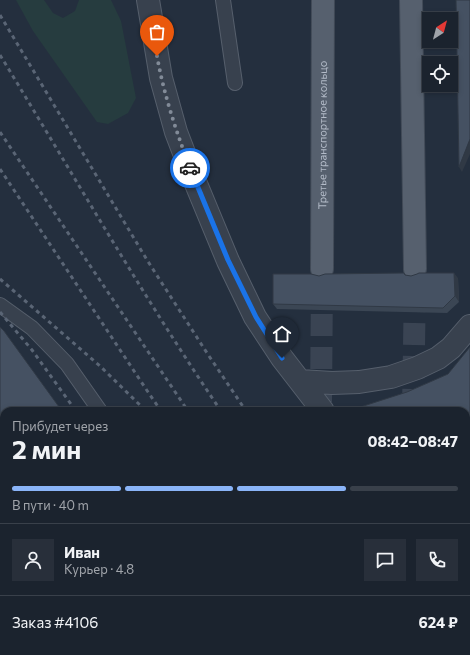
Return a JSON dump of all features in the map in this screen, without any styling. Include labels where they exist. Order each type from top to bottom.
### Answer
[{"type":"main road","name":"Третье транспортное кольцо","points":[[322,269],[323,0]]},
{"type":"main road","points":[[411,0],[415,269]]},
{"type":"street","points":[[148,0],[161,78],[176,132],[228,260],[256,317],[282,358],[320,407]]},
{"type":"street","points":[[300,381],[332,384],[391,377],[417,368],[438,358],[451,348],[470,326]]},
{"type":"lane","points":[[223,0],[235,83]]},
{"type":"lane","points":[[0,305],[32,328],[68,364],[97,407]]},
{"type":"green space","points":[[16,0],[44,0],[53,13],[63,18],[75,11],[79,0],[111,0],[121,21],[136,98],[128,113],[108,124],[97,122],[33,31]]},
{"type":"building","points":[[456,0],[470,0],[470,139],[459,167],[457,48],[458,12],[456,12]]},
{"type":"building","points":[[404,273],[405,275],[411,276],[419,273],[454,273],[455,296],[443,308],[273,304],[273,274],[311,274],[319,276],[325,274]]},
{"type":"building","points":[[0,327],[59,407],[0,407]]},
{"type":"building","points":[[470,347],[470,407],[360,407],[407,392],[448,374]]},
{"type":"tunnel","points":[[321,402],[322,281]]},
{"type":"tunnel","points":[[413,407],[415,282]]},
{"type":"railway","points":[[0,15],[147,260],[243,407]]},
{"type":"railway","points":[[0,55],[163,323],[218,407]]},
{"type":"railway","points":[[0,132],[185,407]]},
{"type":"railway","points":[[0,169],[158,407]]},
{"type":"railway","points":[[0,279],[100,366],[142,407]]},
{"type":"railway","points":[[0,312],[32,350],[73,407]]},
{"type":"way so far","points":[[157,56],[161,78],[176,132],[190,168]]},
{"type":"route","points":[[190,168],[228,260],[256,317],[282,358]]}]
